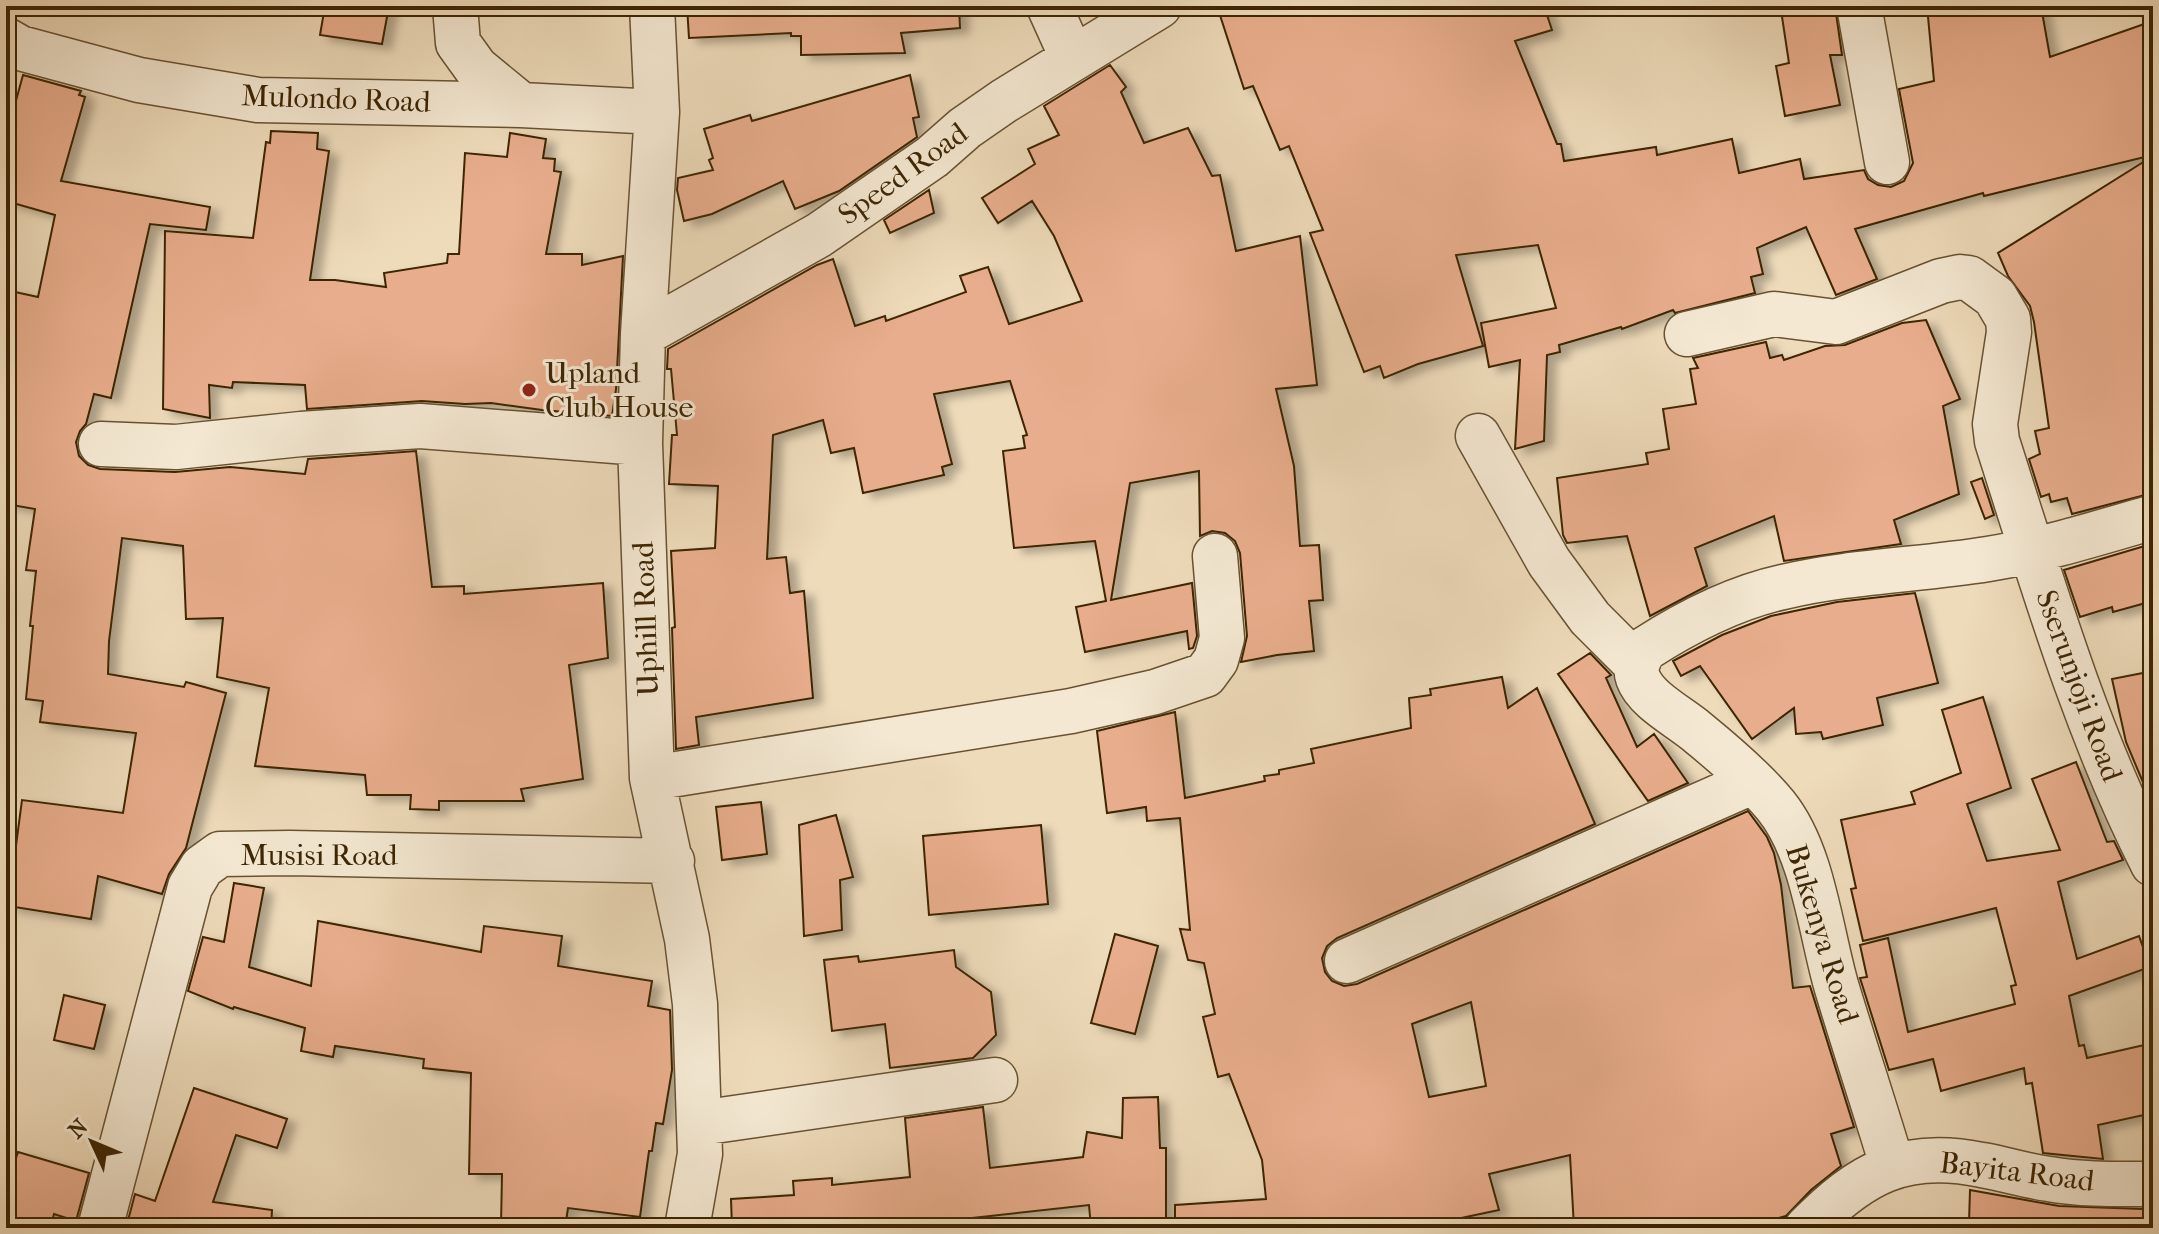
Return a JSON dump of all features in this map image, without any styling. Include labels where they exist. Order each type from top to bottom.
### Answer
[{"type":"street","points":[[455,6],[458,43],[476,68],[521,105]]},
{"type":"street","name":"Uphill Road","points":[[652,6],[657,112],[643,334],[640,443],[652,778],[687,939],[695,1004],[700,1154],[687,1228]]},
{"type":"street","points":[[1049,6],[1072,57]]},
{"type":"street","name":"Speed Road","points":[[643,334],[819,235],[932,157],[965,128],[1072,57],[1159,6]]},
{"type":"street","points":[[1859,6],[1887,162]]},
{"type":"street","name":"Mulondo Road","points":[[11,56],[258,100],[521,105],[657,112]]},
{"type":"street","name":"Sserunjoji Road","points":[[1687,334],[1774,314],[1836,322],[1941,281],[1969,278],[1995,297],[2008,319],[2009,349],[1995,424],[1997,441],[2094,731],[2114,783],[2153,864]]},
{"type":"street","points":[[101,444],[176,447],[420,426],[640,443]]},
{"type":"street","name":"Bukenya Road","points":[[1478,436],[1549,562],[1590,618],[1637,665],[1637,676],[1644,688],[1776,806],[1802,856],[1836,983],[1892,1165]]},
{"type":"street","points":[[1637,665],[1645,649],[1689,622],[1780,587],[1863,573],[1971,561],[2032,549],[2153,517]]},
{"type":"street","points":[[652,778],[1071,711],[1155,692],[1205,675],[1216,660],[1222,638],[1215,556]]},
{"type":"street","points":[[1347,961],[1752,782]]},
{"type":"street","name":"Musisi Road","points":[[100,1228],[190,887],[202,867],[220,854],[672,861]]},
{"type":"street","points":[[700,1123],[995,1080]]},
{"type":"street","name":"Bayita Road","points":[[1807,1228],[1870,1177],[1892,1165],[1920,1161],[1961,1162],[2063,1181],[2153,1184]]},
{"type":"building","points":[[325,6],[389,6],[382,44],[320,35]]},
{"type":"building","points":[[687,6],[959,6],[960,28],[901,33],[905,53],[801,55],[801,36],[791,36],[791,33],[689,38]]},
{"type":"building","points":[[1217,6],[1544,6],[1552,30],[1515,41],[1557,144],[1561,144],[1564,161],[1656,147],[1657,155],[1732,139],[1739,173],[1800,159],[1804,179],[1864,170],[1868,179],[1891,187],[1904,181],[1913,163],[1899,89],[1934,81],[1927,6],[2041,6],[2050,57],[2153,21],[2153,155],[1984,196],[1983,193],[1855,229],[1877,279],[1836,295],[1806,227],[1757,248],[1763,274],[1751,277],[1755,293],[1675,313],[1673,310],[1622,329],[1559,345],[1560,352],[1547,355],[1544,441],[1515,449],[1520,360],[1489,367],[1481,323],[1556,308],[1538,245],[1456,255],[1483,346],[1418,364],[1384,378],[1380,366],[1364,372],[1310,233],[1323,230],[1289,146],[1280,150],[1253,86],[1244,89]]},
{"type":"building","points":[[1835,6],[1842,55],[1830,55],[1840,105],[1785,116],[1776,66],[1789,63],[1781,10]]},
{"type":"building","points":[[1110,65],[1126,87],[1121,92],[1144,143],[1188,128],[1212,176],[1220,175],[1236,251],[1300,236],[1317,385],[1276,389],[1294,466],[1300,546],[1319,545],[1323,600],[1309,601],[1314,651],[1241,662],[1247,636],[1240,553],[1235,541],[1225,533],[1212,531],[1200,536],[1199,471],[1130,483],[1111,600],[1192,583],[1197,636],[1193,648],[1189,649],[1187,631],[1085,652],[1076,607],[1106,601],[1095,541],[1014,548],[1003,451],[1025,448],[1023,436],[1027,435],[1010,381],[934,394],[952,464],[942,467],[944,475],[863,493],[854,448],[831,453],[823,420],[773,435],[767,559],[786,557],[790,593],[804,591],[813,698],[696,717],[699,745],[676,749],[671,551],[715,548],[718,486],[669,484],[672,435],[677,435],[671,369],[667,369],[668,349],[833,259],[855,326],[885,316],[886,321],[966,292],[960,276],[988,267],[1009,324],[1082,301],[1054,236],[1032,201],[998,223],[982,198],[1035,164],[1028,149],[1059,135],[1044,106]]},
{"type":"building","points":[[23,75],[81,91],[79,95],[85,97],[61,181],[210,207],[206,230],[150,224],[111,398],[94,394],[86,424],[76,442],[79,456],[88,465],[100,469],[175,472],[230,467],[305,474],[308,459],[416,451],[432,587],[464,586],[464,594],[603,583],[608,658],[569,665],[583,779],[521,789],[524,801],[439,801],[439,810],[410,809],[411,795],[367,795],[365,775],[255,766],[269,688],[217,677],[223,618],[186,619],[183,546],[122,538],[108,674],[184,687],[186,682],[226,693],[186,848],[169,874],[162,894],[98,876],[91,919],[8,906],[22,800],[123,813],[136,733],[40,722],[43,701],[26,699],[36,571],[26,570],[35,509],[6,504],[6,290],[38,297],[55,215],[6,201],[6,137]]},
{"type":"building","points":[[910,75],[919,117],[913,118],[917,137],[839,191],[795,209],[783,181],[712,214],[684,221],[677,190],[678,178],[713,170],[709,160],[713,158],[704,129],[750,115],[752,121]]},
{"type":"building","points":[[271,131],[318,133],[317,149],[329,151],[310,280],[386,287],[384,273],[447,263],[448,254],[459,254],[465,153],[507,157],[510,133],[546,139],[543,158],[555,159],[554,171],[561,172],[546,254],[582,254],[582,265],[623,256],[612,416],[491,403],[422,401],[307,409],[305,385],[233,382],[232,388],[209,385],[210,418],[163,409],[165,231],[253,238],[266,142],[270,143]]},
{"type":"building","points":[[2153,156],[2153,493],[2072,514],[2067,498],[2051,502],[2049,494],[2041,497],[2029,459],[2040,454],[2035,431],[2049,428],[2034,322],[2030,306],[2008,276],[1998,253]]},
{"type":"building","points":[[929,190],[934,213],[890,233],[884,220]]},
{"type":"building","points":[[1926,320],[1960,399],[1943,406],[1959,494],[1894,520],[1901,544],[1784,561],[1774,516],[1695,548],[1707,586],[1650,616],[1627,536],[1567,543],[1563,535],[1557,478],[1648,464],[1646,453],[1669,449],[1663,409],[1696,404],[1690,369],[1698,368],[1693,358],[1766,342],[1770,358],[1782,355],[1784,360],[1825,346],[1845,345],[1902,323]]},
{"type":"building","points":[[1982,478],[1994,515],[1985,519],[1971,482]]},
{"type":"building","points":[[2148,545],[2153,565],[2153,601],[2113,612],[2112,607],[2080,617],[2064,570]]},
{"type":"building","points":[[1915,593],[1938,683],[1877,698],[1883,725],[1823,739],[1821,732],[1796,734],[1794,708],[1752,739],[1700,666],[1681,676],[1673,661],[1722,635],[1771,616],[1837,602]]},
{"type":"building","points":[[1590,653],[1611,675],[1606,678],[1637,747],[1654,734],[1688,783],[1648,801],[1558,674]]},
{"type":"building","points":[[2153,671],[2153,806],[2126,742],[2112,679]]},
{"type":"building","points":[[1502,677],[1508,708],[1537,688],[1595,824],[1337,938],[1327,946],[1322,958],[1325,972],[1332,981],[1344,986],[1357,984],[1748,811],[1767,837],[1774,853],[1781,885],[1793,988],[1810,986],[1854,1127],[1831,1134],[1841,1166],[1811,1190],[1786,1216],[1742,1228],[1574,1228],[1570,1155],[1489,1174],[1499,1210],[1414,1228],[1387,1228],[1386,1222],[1277,1228],[1175,1228],[1175,1205],[1266,1199],[1262,1160],[1229,1074],[1218,1077],[1203,1017],[1215,1014],[1204,963],[1188,960],[1180,929],[1190,930],[1180,818],[1147,821],[1146,807],[1107,813],[1097,731],[1175,712],[1185,798],[1265,781],[1264,776],[1279,774],[1279,770],[1314,763],[1311,749],[1411,728],[1409,698],[1431,695],[1430,689]],"holes":[[[1471,1002],[1486,1086],[1429,1097],[1412,1024]]]},
{"type":"building","points":[[1983,697],[2011,788],[1967,804],[1987,861],[2060,850],[2032,779],[2076,762],[2107,842],[2114,841],[2123,860],[2058,882],[2077,959],[2139,936],[2150,967],[2069,996],[2079,1046],[2084,1045],[2087,1058],[2153,1043],[2153,1113],[2098,1125],[2103,1159],[2043,1153],[2032,1083],[2026,1084],[2024,1068],[1941,1091],[1933,1059],[1889,1070],[1860,978],[1867,977],[1860,945],[1888,938],[1908,1032],[2015,1004],[2011,986],[2016,985],[1996,908],[1863,941],[1851,889],[1856,888],[1841,820],[1915,804],[1911,792],[1961,773],[1942,710]]},
{"type":"building","points":[[761,802],[767,854],[722,860],[716,807]]},
{"type":"building","points":[[836,815],[853,877],[840,880],[842,930],[804,936],[799,825]]},
{"type":"building","points":[[1041,825],[1048,904],[929,915],[923,836]]},
{"type":"building","points":[[234,883],[264,888],[249,967],[311,986],[318,921],[481,952],[484,926],[562,936],[558,966],[652,981],[648,1006],[670,1010],[672,1070],[663,1124],[656,1123],[652,1151],[649,1151],[640,1217],[568,1208],[565,1228],[501,1226],[502,1174],[469,1174],[471,1073],[423,1068],[424,1059],[335,1046],[333,1057],[301,1051],[305,1028],[233,1009],[188,991],[203,937],[224,942]]},
{"type":"building","points":[[1115,934],[1158,946],[1135,1034],[1091,1023]]},
{"type":"building","points":[[954,950],[956,967],[991,992],[996,1035],[973,1058],[890,1068],[885,1024],[832,1031],[824,960],[858,956],[859,962]]},
{"type":"building","points":[[64,995],[105,1005],[94,1049],[54,1040]]},
{"type":"building","points":[[194,1088],[287,1119],[277,1148],[236,1135],[213,1202],[272,1210],[271,1228],[126,1228],[135,1194],[155,1201]]},
{"type":"building","points":[[1158,1097],[1160,1148],[1166,1148],[1166,1228],[1091,1228],[1089,1205],[881,1228],[732,1228],[731,1199],[794,1195],[793,1181],[832,1178],[832,1185],[910,1177],[905,1118],[983,1107],[990,1168],[1083,1157],[1087,1132],[1122,1138],[1123,1098]]},
{"type":"building","points":[[18,1152],[89,1173],[76,1221],[54,1214],[50,1228],[6,1228],[6,1188]]},
{"type":"building","points":[[1970,1190],[2059,1206],[2143,1209],[2146,1228],[2061,1228],[1969,1223]]},
{"type":"place","name":"Upland Club House","points":[[529,390]]}]
